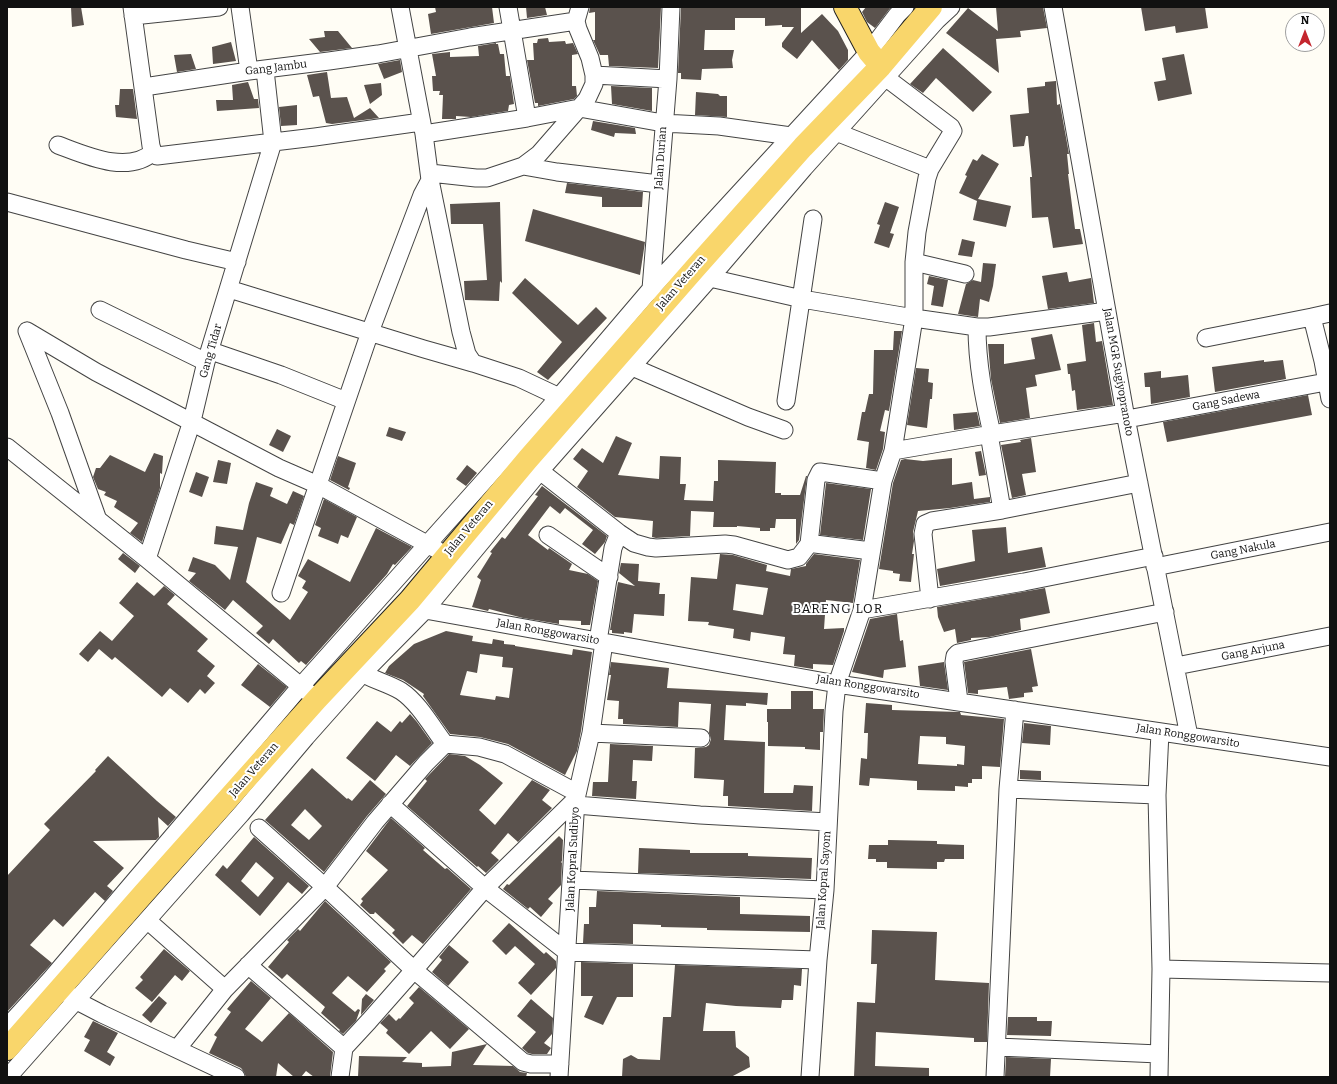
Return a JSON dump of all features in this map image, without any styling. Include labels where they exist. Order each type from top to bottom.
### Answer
[{"type":"main road","points":[[845,7],[878,65]]},
{"type":"main road","name":"Jalan Veteran","points":[[7,1049],[62,990],[144,893],[238,811],[317,699],[356,669],[417,605],[437,550],[534,465],[567,401],[624,364],[658,295],[704,272],[803,146],[931,7]]},
{"type":"street","points":[[219,7],[133,11],[153,152],[157,156],[273,142],[527,118],[580,108],[663,123],[719,126],[803,146]]},
{"type":"street","points":[[240,7],[257,71],[273,142]]},
{"type":"street","points":[[400,7],[423,128],[430,176],[461,332],[467,354],[473,363]]},
{"type":"street","points":[[508,7],[527,118]]},
{"type":"street","name":"Jalan Durian","points":[[658,295],[659,184],[663,123],[668,79],[671,7]]},
{"type":"street","points":[[238,811],[300,686],[437,550],[658,295],[803,146],[836,132],[878,65],[897,15],[905,7]]},
{"type":"street","points":[[878,65],[937,20],[951,7]]},
{"type":"street","name":"Jalan MGR Sugiyopranoto","points":[[1053,7],[1126,416],[1189,736]]},
{"type":"street","points":[[430,176],[487,178],[523,166],[539,154],[580,108],[587,99],[594,84],[594,75],[590,58],[578,29],[578,14]]},
{"type":"street","name":"Gang Jambu","points":[[144,87],[364,56],[512,30],[578,14]]},
{"type":"street","name":"Jalan Kopral Sayom","points":[[810,1077],[837,684],[862,610],[884,481],[893,451],[914,318],[914,262],[917,232],[927,178],[953,130],[878,65]]},
{"type":"street","points":[[594,75],[668,79]]},
{"type":"street","points":[[836,132],[930,170]]},
{"type":"street","name":"Gang Tidar","points":[[147,559],[192,421],[209,357],[273,142]]},
{"type":"street","points":[[58,145],[98,160],[107,161],[134,161],[148,156],[153,152]]},
{"type":"street","points":[[523,166],[558,172],[659,184]]},
{"type":"street","points":[[281,593],[370,332],[430,176]]},
{"type":"street","points":[[7,202],[186,250],[237,262]]},
{"type":"street","points":[[786,401],[813,219]]},
{"type":"street","points":[[914,262],[965,274]]},
{"type":"street","points":[[417,605],[534,465],[704,272],[802,299],[976,327],[989,327],[1107,311]]},
{"type":"street","points":[[229,289],[520,378],[567,401]]},
{"type":"street","points":[[100,310],[209,357],[281,375],[346,401]]},
{"type":"street","points":[[1206,338],[1330,313]]},
{"type":"street","points":[[1312,317],[1326,360],[1326,382],[1330,399]]},
{"type":"street","points":[[976,327],[976,352],[1002,510]]},
{"type":"street","points":[[98,520],[60,413],[27,332],[96,372],[192,421],[279,468],[318,485],[437,550]]},
{"type":"street","points":[[624,364],[748,417],[784,430]]},
{"type":"street","name":"Gang Sadewa","points":[[893,451],[990,434],[1126,416],[1326,382]]},
{"type":"street","points":[[7,447],[147,559],[317,699]]},
{"type":"street","points":[[534,465],[619,533],[634,543],[656,548],[725,544],[734,545],[788,560],[799,557],[809,544],[816,480],[820,472],[884,481]]},
{"type":"street","points":[[930,599],[924,552],[923,534],[925,524],[932,521],[1002,510],[1139,483]]},
{"type":"street","name":"Gang Nakula","points":[[862,610],[1330,532]]},
{"type":"street","name":"Jalan Kopral Sudibyo","points":[[560,1071],[577,799],[591,733],[613,548],[619,533]]},
{"type":"street","points":[[548,535],[609,577]]},
{"type":"street","points":[[809,544],[871,552]]},
{"type":"street","name":"Jalan Ronggowarsito","points":[[417,605],[601,642],[837,684],[1330,757]]},
{"type":"street","points":[[960,701],[954,662],[955,656],[958,653],[1165,612]]},
{"type":"street","name":"Gang Arjuna","points":[[1176,666],[1330,636]]},
{"type":"street","points":[[7,1027],[62,990],[147,920],[238,811],[306,737],[356,669],[388,684],[411,699],[444,744],[479,747],[505,754],[577,799],[700,814],[828,822]]},
{"type":"street","points":[[995,1077],[998,1047],[1008,790],[1014,710]]},
{"type":"street","points":[[1159,1077],[1161,969],[1157,795],[1160,732]]},
{"type":"street","points":[[591,733],[701,738]]},
{"type":"street","points":[[177,1049],[225,989],[325,887],[375,822],[444,744]]},
{"type":"street","points":[[1008,790],[1157,795]]},
{"type":"street","points":[[340,1077],[344,1048],[485,888],[577,799]]},
{"type":"street","points":[[390,804],[485,888],[567,952],[818,960]]},
{"type":"street","points":[[238,811],[325,887],[414,970],[523,1062],[560,1071]]},
{"type":"street","points":[[572,880],[824,890]]},
{"type":"street","points":[[147,920],[225,989]]},
{"type":"street","points":[[248,965],[344,1048]]},
{"type":"street","points":[[1161,969],[1330,973]]},
{"type":"street","points":[[62,990],[177,1049],[236,1077]]},
{"type":"street","points":[[8,1077],[62,990]]},
{"type":"street","points":[[998,1047],[1159,1054]]},
{"type":"building","points":[[71,7],[81,7],[84,25],[72,27]]},
{"type":"building","points":[[435,7],[492,7],[494,23],[431,34],[428,14],[436,12]]},
{"type":"building","points":[[526,7],[545,7],[547,15],[527,18]]},
{"type":"building","points":[[590,7],[661,7],[658,68],[609,66],[608,55],[600,55],[593,40],[595,40],[595,12],[589,13]]},
{"type":"building","points":[[681,7],[801,7],[801,33],[822,14],[838,31],[848,50],[848,60],[839,70],[812,40],[797,59],[782,47],[782,43],[794,27],[782,27],[782,25],[765,26],[765,18],[735,18],[735,30],[705,30],[704,50],[734,50],[732,60],[733,68],[702,69],[701,80],[681,79],[681,73],[678,73]]},
{"type":"building","points":[[866,7],[891,7],[875,28],[867,22],[862,12]]},
{"type":"building","points":[[996,7],[1043,7],[1047,28],[1020,31],[1021,37],[996,39],[999,73],[946,33],[968,8],[998,31]]},
{"type":"building","points":[[1141,7],[1205,7],[1208,28],[1176,33],[1175,26],[1145,31]]},
{"type":"building","points":[[324,31],[338,31],[352,48],[320,52],[309,39],[325,37]]},
{"type":"building","points":[[548,38],[549,42],[565,41],[566,44],[573,43],[578,54],[572,55],[572,86],[576,86],[577,96],[574,99],[538,106],[538,103],[535,103],[527,60],[534,60],[533,43],[537,43],[538,39]]},
{"type":"building","points":[[231,42],[236,61],[213,64],[212,47]]},
{"type":"building","points":[[498,44],[500,54],[504,54],[506,76],[510,76],[514,104],[509,105],[508,111],[471,117],[456,116],[456,119],[442,119],[443,95],[439,95],[440,91],[433,91],[432,76],[436,76],[432,54],[450,52],[450,57],[479,56],[478,46]]},
{"type":"building","points":[[943,48],[992,92],[973,112],[936,78],[923,93],[910,84]]},
{"type":"building","points":[[191,54],[196,69],[177,72],[174,55]]},
{"type":"building","points":[[1184,54],[1192,94],[1158,101],[1154,82],[1166,80],[1162,58]]},
{"type":"building","points":[[400,60],[402,72],[384,79],[378,64]]},
{"type":"building","points":[[327,72],[331,98],[347,97],[354,118],[370,108],[379,118],[332,124],[326,123],[319,96],[313,97],[307,75]]},
{"type":"building","points":[[1056,81],[1057,105],[1060,104],[1069,154],[1067,154],[1068,174],[1075,229],[1080,229],[1083,244],[1053,248],[1048,217],[1032,218],[1030,177],[1032,177],[1028,136],[1026,136],[1024,146],[1013,147],[1010,115],[1029,113],[1027,88],[1045,86],[1045,82]]},
{"type":"building","points":[[248,82],[254,99],[258,99],[259,108],[217,111],[216,100],[233,100],[232,85]]},
{"type":"building","points":[[381,83],[382,95],[370,104],[364,85]]},
{"type":"building","points":[[611,86],[652,88],[652,111],[612,104]]},
{"type":"building","points":[[120,89],[133,89],[137,119],[116,117],[115,105],[119,105]]},
{"type":"building","points":[[696,92],[727,96],[727,117],[695,115]]},
{"type":"building","points":[[297,105],[297,125],[281,126],[279,107]]},
{"type":"building","points":[[593,121],[635,128],[636,134],[615,133],[614,137],[591,130]]},
{"type":"building","points":[[982,154],[999,164],[978,199],[1011,206],[1006,227],[973,220],[977,201],[959,193],[967,176],[965,175],[973,159],[977,161]]},
{"type":"building","points":[[567,183],[643,192],[642,207],[602,207],[602,197],[565,193]]},
{"type":"building","points":[[500,202],[502,283],[500,281],[499,301],[465,300],[464,281],[487,280],[483,224],[451,224],[450,204]]},
{"type":"building","points":[[885,202],[899,207],[890,233],[894,234],[889,248],[874,243],[880,225],[877,224]]},
{"type":"building","points":[[533,209],[645,242],[640,275],[525,241]]},
{"type":"building","points":[[962,239],[975,242],[972,257],[958,255]]},
{"type":"building","points":[[983,263],[996,264],[989,302],[980,299],[978,317],[958,314],[966,284],[973,280],[981,282]]},
{"type":"building","points":[[1067,272],[1069,282],[1091,278],[1094,303],[1048,309],[1042,276]]},
{"type":"building","points":[[929,276],[948,280],[943,307],[931,305],[934,286],[927,284]]},
{"type":"building","points":[[525,278],[578,325],[596,307],[607,318],[548,380],[537,372],[562,342],[512,293]]},
{"type":"building","points":[[1094,323],[1096,342],[1102,341],[1113,405],[1077,410],[1075,390],[1072,391],[1067,364],[1086,361],[1082,325]]},
{"type":"building","points":[[894,331],[902,331],[889,411],[885,410],[880,431],[885,432],[883,449],[876,470],[866,468],[869,442],[857,440],[862,412],[865,412],[869,394],[873,394],[874,350],[893,350]]},
{"type":"building","points":[[1052,334],[1061,370],[1035,375],[1037,386],[1026,388],[1030,418],[1000,423],[991,379],[988,344],[1004,344],[1004,364],[1035,359],[1031,338]]},
{"type":"building","points":[[1264,360],[1264,362],[1283,360],[1286,379],[1215,392],[1212,367]]},
{"type":"building","points":[[916,368],[929,369],[928,382],[933,383],[927,428],[907,425]]},
{"type":"building","points":[[1161,371],[1161,378],[1188,375],[1190,397],[1151,404],[1150,387],[1145,387],[1144,373]]},
{"type":"building","points":[[1308,395],[1312,415],[1167,442],[1163,422]]},
{"type":"building","points":[[977,412],[980,426],[954,430],[953,414]]},
{"type":"building","points":[[389,427],[406,432],[402,441],[386,436]]},
{"type":"building","points":[[277,429],[291,436],[283,452],[269,445]]},
{"type":"building","points":[[616,436],[632,443],[618,475],[659,479],[660,456],[681,457],[680,484],[686,484],[684,500],[713,501],[714,481],[718,481],[718,460],[776,462],[775,493],[781,493],[781,495],[800,495],[807,476],[799,540],[796,544],[796,519],[776,519],[775,528],[770,528],[770,531],[760,531],[760,528],[737,526],[713,527],[714,512],[691,511],[690,536],[656,538],[652,537],[653,521],[615,517],[577,487],[588,471],[573,459],[582,448],[603,463]]},
{"type":"building","points":[[1031,438],[1036,472],[1022,474],[1026,495],[1012,498],[1001,445],[1021,442],[1020,440]]},
{"type":"building","points":[[980,446],[986,475],[979,476],[975,452],[981,451]]},
{"type":"building","points":[[154,453],[163,456],[162,474],[160,473],[160,488],[142,542],[130,533],[138,523],[114,507],[117,501],[104,495],[106,492],[98,489],[93,477],[96,468],[100,468],[110,455],[145,472]]},
{"type":"building","points":[[338,456],[356,463],[348,487],[350,488],[349,490],[330,480]]},
{"type":"building","points":[[952,458],[952,485],[972,482],[974,499],[990,497],[990,502],[918,511],[913,532],[914,541],[912,554],[914,554],[911,582],[899,581],[900,574],[893,573],[893,571],[879,569],[893,483],[901,460],[923,461]]},
{"type":"building","points":[[218,460],[231,463],[227,484],[213,482]]},
{"type":"building","points":[[467,465],[477,473],[466,486],[456,479]]},
{"type":"building","points":[[196,472],[209,477],[202,497],[189,492]]},
{"type":"building","points":[[256,482],[273,488],[270,496],[287,504],[293,491],[304,496],[294,525],[290,523],[281,544],[257,537],[246,582],[290,620],[308,592],[302,588],[306,581],[298,576],[308,559],[350,582],[376,528],[412,547],[395,565],[393,564],[387,574],[306,665],[301,661],[299,663],[273,639],[269,644],[256,633],[263,626],[233,600],[225,610],[189,581],[196,573],[188,571],[193,557],[215,565],[230,580],[238,547],[214,544],[216,526],[243,530],[249,503]]},
{"type":"building","points":[[826,483],[871,489],[863,540],[820,535]]},
{"type":"building","points":[[542,486],[607,536],[605,542],[595,554],[582,544],[593,530],[565,508],[560,514],[550,506],[528,535],[548,550],[549,548],[572,564],[569,570],[588,574],[598,581],[590,625],[581,625],[581,621],[559,620],[559,624],[523,618],[489,609],[488,611],[472,607],[481,580],[477,577],[492,553],[490,552],[502,537],[505,539],[538,496],[535,495]]},
{"type":"building","points":[[324,499],[357,517],[348,538],[341,535],[338,544],[318,536],[321,528],[315,525]]},
{"type":"building","points":[[1006,527],[1008,553],[1042,547],[1046,567],[940,586],[937,569],[975,561],[972,530]]},
{"type":"building","points":[[123,553],[140,566],[135,573],[118,559]]},
{"type":"building","points":[[720,554],[733,555],[767,565],[766,571],[790,576],[791,569],[806,566],[814,554],[860,560],[853,603],[826,600],[824,629],[844,628],[833,665],[813,664],[813,669],[794,666],[795,655],[783,654],[785,637],[751,632],[750,641],[733,638],[734,629],[708,625],[709,622],[688,621],[691,577],[717,579]],"holes":[[[736,584],[768,588],[763,615],[733,610]]]},
{"type":"building","points":[[621,563],[639,564],[638,581],[660,583],[659,594],[665,594],[664,616],[634,614],[632,633],[624,632],[624,634],[612,633],[612,630],[610,630],[618,582],[635,586],[619,573]]},
{"type":"building","points":[[137,582],[154,596],[164,586],[175,595],[167,604],[208,639],[197,651],[215,666],[207,676],[215,683],[205,694],[200,689],[188,703],[170,688],[162,697],[115,657],[112,660],[99,649],[88,662],[79,654],[100,631],[112,641],[134,616],[119,603]]},
{"type":"building","points":[[1045,588],[1050,613],[1020,619],[1021,630],[989,637],[971,638],[971,640],[957,643],[955,629],[944,632],[938,617],[937,607]]},
{"type":"building","points":[[897,614],[900,641],[903,640],[906,667],[884,670],[883,678],[852,672],[870,619]]},
{"type":"building","points":[[446,631],[473,636],[472,641],[492,644],[493,639],[504,641],[504,644],[572,655],[573,649],[592,652],[577,751],[565,775],[508,744],[480,737],[450,734],[423,696],[424,694],[403,680],[385,673],[389,666],[414,644]],"holes":[[[480,654],[503,657],[502,667],[513,668],[509,698],[496,696],[495,700],[460,695],[467,671],[477,673]]]},
{"type":"building","points":[[1031,649],[1038,686],[1032,687],[1033,692],[1024,693],[1024,697],[1009,699],[1007,687],[978,690],[978,694],[968,693],[964,662]]},
{"type":"building","points":[[611,662],[669,668],[667,688],[768,693],[767,705],[746,703],[746,706],[726,705],[724,740],[765,742],[764,793],[793,793],[794,785],[813,786],[812,811],[728,806],[728,796],[723,796],[724,780],[694,778],[695,748],[706,747],[709,745],[711,739],[709,733],[711,704],[679,702],[678,727],[623,724],[623,719],[618,719],[619,701],[607,700],[611,675],[609,675]]},
{"type":"building","points":[[944,662],[948,690],[920,686],[918,666]]},
{"type":"building","points":[[258,664],[287,687],[270,707],[241,685]]},
{"type":"building","points":[[791,691],[813,691],[813,709],[824,709],[823,732],[820,732],[820,750],[805,749],[805,747],[768,746],[767,709],[791,709]]},
{"type":"building","points":[[866,703],[892,705],[892,710],[960,712],[961,715],[1004,719],[1000,767],[982,766],[982,779],[972,779],[972,783],[968,783],[968,787],[955,786],[955,791],[917,790],[917,781],[870,778],[869,786],[859,785],[861,758],[867,759],[868,733],[864,733]],"holes":[[[920,736],[946,737],[946,744],[965,746],[964,765],[918,764]]]},
{"type":"building","points":[[410,714],[432,743],[410,766],[396,755],[375,781],[346,758],[377,721],[391,732],[400,721],[402,723]]},
{"type":"building","points":[[1024,723],[1051,726],[1050,745],[1022,743]]},
{"type":"building","points":[[610,744],[653,746],[652,761],[633,760],[632,781],[637,781],[636,799],[592,796],[593,782],[608,782]]},
{"type":"building","points":[[449,754],[465,756],[480,765],[503,783],[479,810],[495,825],[532,780],[550,790],[542,800],[552,808],[518,842],[508,833],[491,853],[499,860],[486,873],[478,866],[477,867],[407,806],[427,781],[425,779]]},
{"type":"building","points":[[108,756],[176,817],[168,826],[158,817],[159,837],[156,840],[93,841],[124,868],[107,886],[113,891],[105,901],[95,892],[63,927],[54,919],[30,945],[52,963],[7,1012],[7,876],[50,830],[44,824],[96,771],[95,770]]},
{"type":"building","points":[[312,768],[347,799],[348,798],[352,801],[370,780],[386,794],[324,872],[265,820]],"holes":[[[305,809],[322,826],[309,840],[291,825]]]},
{"type":"building","points":[[1020,770],[1041,771],[1041,780],[1020,779]]},
{"type":"building","points":[[391,818],[425,848],[423,850],[471,889],[423,944],[412,935],[403,944],[392,933],[395,930],[375,912],[374,914],[370,914],[360,905],[363,901],[361,899],[388,870],[366,851]]},
{"type":"building","points":[[559,836],[563,840],[561,885],[548,899],[553,903],[541,917],[530,907],[528,909],[503,889],[507,884],[509,885]]},
{"type":"building","points":[[254,837],[309,886],[302,894],[288,882],[260,916],[215,875],[223,865],[227,869]],"holes":[[[256,862],[274,878],[258,897],[241,881]]]},
{"type":"building","points":[[888,840],[937,841],[937,844],[964,845],[964,859],[945,859],[944,862],[937,862],[937,869],[887,868],[887,862],[876,862],[876,859],[868,859],[869,845],[888,845]]},
{"type":"building","points":[[639,848],[690,850],[690,853],[748,853],[748,856],[812,858],[811,879],[638,873]]},
{"type":"building","points":[[597,891],[740,897],[740,914],[810,916],[810,932],[707,930],[707,928],[661,927],[661,925],[633,924],[633,944],[583,943],[584,924],[589,924],[589,907],[596,907]]},
{"type":"building","points":[[325,901],[391,962],[384,969],[386,971],[367,992],[348,976],[332,993],[355,1012],[358,1009],[360,1010],[356,1021],[343,1034],[321,1013],[325,1007],[287,974],[282,979],[268,967],[289,942],[287,940],[298,929],[300,931]]},
{"type":"building","points":[[509,923],[544,954],[546,952],[556,961],[556,968],[531,995],[518,983],[535,964],[515,946],[506,955],[492,941]]},
{"type":"building","points":[[872,930],[937,932],[935,980],[989,983],[987,1042],[974,1042],[974,1038],[876,1032],[875,1066],[929,1068],[929,1077],[854,1077],[857,1002],[875,1003],[877,964],[871,964]]},
{"type":"building","points":[[449,945],[469,962],[448,986],[432,972],[442,960],[439,957]]},
{"type":"building","points":[[164,949],[190,971],[182,981],[175,975],[152,1002],[135,988],[143,980],[140,977]]},
{"type":"building","points":[[581,962],[633,964],[633,997],[617,997],[603,1025],[584,1017],[593,996],[581,996]]},
{"type":"building","points":[[675,965],[802,969],[801,986],[794,985],[793,1000],[782,1000],[781,1008],[706,1003],[703,1031],[735,1031],[736,1047],[749,1057],[750,1067],[731,1077],[622,1077],[623,1059],[631,1055],[638,1059],[660,1060],[663,1017],[671,1017]]},
{"type":"building","points":[[251,981],[271,998],[245,1029],[262,1042],[289,1013],[333,1052],[330,1077],[314,1077],[306,1071],[301,1077],[294,1077],[278,1063],[276,1077],[246,1077],[241,1068],[209,1053],[217,1037],[214,1035],[231,1012],[227,1009]]},
{"type":"building","points":[[419,987],[469,1029],[450,1049],[431,1031],[409,1054],[386,1033],[388,1030],[380,1023],[389,1014],[396,1021],[399,1018],[400,1019],[414,1003],[409,998]]},
{"type":"building","points":[[366,994],[374,1000],[361,1015],[362,999]]},
{"type":"building","points":[[159,996],[167,1003],[151,1023],[142,1015]]},
{"type":"building","points":[[531,999],[553,1018],[552,1034],[544,1043],[551,1048],[547,1054],[532,1054],[528,1053],[522,1048],[536,1032],[517,1016]]},
{"type":"building","points":[[1008,1017],[1037,1017],[1037,1021],[1052,1021],[1051,1036],[1007,1035]]},
{"type":"building","points":[[93,1021],[118,1033],[107,1052],[115,1057],[110,1066],[84,1051],[90,1040],[84,1037]]},
{"type":"building","points":[[487,1044],[473,1065],[513,1066],[520,1072],[527,1073],[526,1077],[358,1077],[359,1056],[407,1057],[402,1062],[422,1063],[422,1067],[451,1066],[452,1052]]},
{"type":"building","points":[[1006,1057],[1051,1059],[1050,1077],[1005,1077]]},
{"type":"district","name":"BARENG LOR","points":[[838,609]]}]
